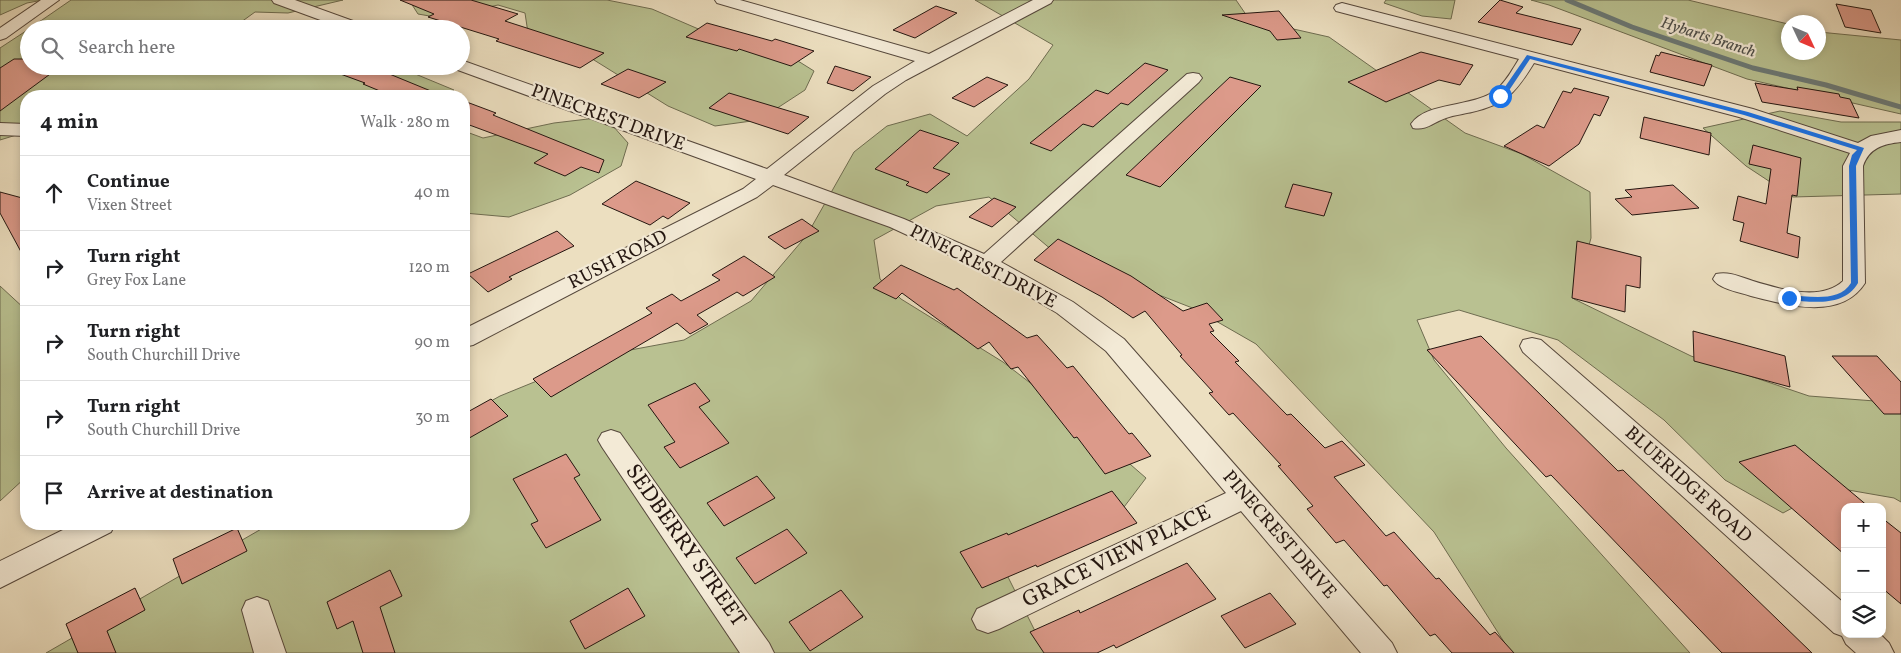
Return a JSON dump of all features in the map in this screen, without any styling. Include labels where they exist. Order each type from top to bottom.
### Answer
[{"type":"street","points":[[22,20],[51,0]]},
{"type":"street","points":[[280,0],[336,20]]},
{"type":"street","name":"RUSH ROAD","points":[[470,336],[750,193],[879,90],[930,60],[1045,0]]},
{"type":"street","points":[[731,1],[930,60]]},
{"type":"street","points":[[1342,8],[1746,113],[1861,150]]},
{"type":"street","points":[[0,35],[20,21]]},
{"type":"street","points":[[1420,124],[1437,113],[1485,103],[1500,96],[1506,91],[1529,57]]},
{"type":"street","name":"PINECREST DRIVE","points":[[470,68],[897,223],[986,264],[1051,300],[1096,328],[1115,345],[1381,653]]},
{"type":"street","points":[[986,264],[1193,78]]},
{"type":"street","points":[[0,129],[20,130]]},
{"type":"street","points":[[1724,279],[1756,290],[1789,298],[1826,299],[1843,295],[1851,290],[1854,283],[1853,166],[1856,155],[1873,142],[1901,136]]},
{"type":"street","name":"BLUERIDGE ROAD","points":[[1532,346],[1841,620]]},
{"type":"street","name":"SEDBERRY STREET","points":[[611,440],[758,653]]},
{"type":"street","name":"GRACE VIEW PLACE","points":[[988,619],[1144,544],[1169,530],[1246,496]]},
{"type":"street","points":[[0,575],[89,530]]},
{"type":"street","points":[[257,610],[270,653]]},
{"type":"street","points":[[1861,638],[1878,653]]},
{"type":"green space","points":[[0,0],[43,0],[27,3],[0,15]]},
{"type":"green space","points":[[71,0],[343,0],[288,13],[255,12],[244,20],[42,20]]},
{"type":"green space","points":[[409,0],[607,0],[652,9],[717,37],[782,51],[814,71],[805,90],[759,120],[715,126],[668,106],[573,47],[528,33],[525,13],[498,5],[441,18],[418,14]]},
{"type":"green space","points":[[975,0],[1236,0],[1249,19],[1329,37],[1465,133],[1522,154],[1590,192],[1591,238],[1574,299],[1691,356],[1809,396],[1901,403],[1901,502],[1894,498],[1831,487],[1783,513],[1725,480],[1664,420],[1558,340],[1459,310],[1417,320],[1434,360],[1506,448],[1690,653],[1511,653],[1434,532],[1256,344],[1195,309],[1059,256],[989,197],[936,206],[874,240],[880,279],[901,299],[1003,362],[1085,425],[1146,478],[1118,515],[1004,569],[1046,653],[46,653],[260,530],[470,530],[470,413],[500,396],[598,356],[684,340],[751,301],[807,235],[854,152],[887,126],[930,114],[967,136],[1029,79],[1053,45]]},
{"type":"green space","points":[[1386,0],[1455,0],[1451,19],[1422,16],[1384,3]]},
{"type":"green space","points":[[1531,0],[1688,0],[1781,22],[1781,60],[1826,60],[1826,33],[1901,40],[1901,114],[1747,79]]},
{"type":"green space","points":[[20,35],[20,75],[418,75],[454,90],[20,90],[20,134],[0,140],[0,48]]},
{"type":"green space","points":[[1780,111],[1841,122],[1901,122],[1901,194],[1793,197],[1746,166],[1703,128]]},
{"type":"green space","points":[[605,117],[628,143],[621,166],[570,195],[509,217],[470,214],[470,133],[483,138],[554,123]]},
{"type":"green space","points":[[0,286],[20,304],[20,483],[0,501]]},
{"type":"building","points":[[400,0],[471,0],[518,14],[505,21],[604,53],[580,68],[496,41],[499,39],[470,30],[470,20],[438,20],[428,17],[434,14]]},
{"type":"building","points":[[1500,0],[1523,7],[1516,13],[1581,29],[1572,45],[1478,22]]},
{"type":"building","points":[[1836,4],[1871,10],[1881,33],[1845,27]]},
{"type":"building","points":[[936,6],[957,13],[915,38],[893,30]]},
{"type":"building","points":[[1279,11],[1301,38],[1277,40],[1270,31],[1222,15]]},
{"type":"building","points":[[707,23],[772,41],[775,39],[814,51],[791,66],[739,49],[737,51],[686,37]]},
{"type":"building","points":[[1421,52],[1473,65],[1460,85],[1439,80],[1386,102],[1348,82]]},
{"type":"building","points":[[1661,52],[1712,65],[1704,86],[1650,72],[1656,55],[1659,56]]},
{"type":"building","points":[[14,59],[20,59],[20,75],[49,75],[28,90],[20,90],[20,96],[0,111],[0,68]]},
{"type":"building","points":[[1145,63],[1168,70],[1128,105],[1121,103],[1093,127],[1083,124],[1051,151],[1030,143],[1096,90],[1108,94]]},
{"type":"building","points":[[835,66],[871,77],[853,91],[827,83]]},
{"type":"building","points":[[628,69],[666,82],[639,98],[601,84]]},
{"type":"building","points":[[343,75],[392,75],[428,90],[378,90],[363,84],[365,83]]},
{"type":"building","points":[[987,77],[1008,85],[974,107],[952,98]]},
{"type":"building","points":[[1230,77],[1261,86],[1160,187],[1126,175]]},
{"type":"building","points":[[1755,83],[1839,94],[1840,97],[1850,99],[1859,118],[1762,102]]},
{"type":"building","points":[[1574,88],[1609,97],[1600,116],[1594,114],[1579,144],[1549,166],[1504,146],[1537,125],[1544,128],[1563,91],[1571,93]]},
{"type":"building","points":[[729,93],[809,117],[788,134],[709,108]]},
{"type":"building","points":[[470,103],[496,113],[493,115],[604,160],[599,173],[581,167],[565,176],[534,163],[548,154],[470,125]]},
{"type":"building","points":[[1644,117],[1711,133],[1709,155],[1640,138]]},
{"type":"building","points":[[920,130],[959,143],[933,168],[950,174],[927,193],[906,185],[909,182],[875,169]]},
{"type":"building","points":[[1753,145],[1801,158],[1797,196],[1792,195],[1787,233],[1800,237],[1798,258],[1740,241],[1744,223],[1733,220],[1738,196],[1766,204],[1771,169],[1749,164]]},
{"type":"building","points":[[636,181],[690,203],[668,219],[663,216],[650,225],[602,204]]},
{"type":"building","points":[[1293,184],[1332,193],[1324,216],[1285,207]]},
{"type":"building","points":[[1673,185],[1699,208],[1632,215],[1615,199],[1632,197],[1625,190]]},
{"type":"building","points":[[0,192],[20,197],[20,250],[0,213]]},
{"type":"building","points":[[994,198],[1016,207],[992,227],[969,217]]},
{"type":"building","points":[[802,219],[819,231],[785,249],[768,237]]},
{"type":"building","points":[[557,231],[574,246],[509,277],[512,279],[488,292],[470,276],[470,273]]},
{"type":"building","points":[[1058,239],[1131,276],[1183,311],[1207,303],[1223,320],[1209,324],[1214,331],[1210,332],[1239,361],[1235,362],[1287,415],[1291,414],[1325,448],[1342,441],[1365,465],[1334,477],[1386,536],[1394,532],[1436,579],[1439,578],[1490,635],[1495,632],[1514,653],[1452,653],[1435,634],[1430,636],[1387,585],[1384,586],[1344,540],[1336,543],[1307,509],[1313,506],[1278,466],[1281,465],[1233,413],[1229,415],[1209,393],[1213,392],[1180,356],[1182,355],[1145,311],[1133,318],[1102,297],[1034,260]]},
{"type":"building","points":[[1577,241],[1641,257],[1640,288],[1626,285],[1625,312],[1572,298]]},
{"type":"building","points":[[744,256],[775,277],[743,296],[737,292],[697,315],[708,324],[690,334],[677,323],[551,397],[533,379],[652,313],[646,308],[672,294],[681,301],[720,280],[712,275]]},
{"type":"building","points":[[901,265],[954,290],[957,288],[1027,338],[1037,335],[1067,368],[1073,366],[1129,434],[1132,433],[1151,456],[1105,474],[1077,437],[1074,438],[1018,367],[1011,369],[989,342],[978,349],[902,293],[896,299],[873,288]]},
{"type":"building","points":[[1693,331],[1785,356],[1790,387],[1694,361]]},
{"type":"building","points":[[1481,336],[1618,471],[1623,470],[1812,653],[1722,653],[1551,475],[1546,477],[1427,350]]},
{"type":"building","points":[[1832,356],[1877,356],[1901,382],[1901,414],[1884,414]]},
{"type":"building","points":[[695,383],[710,401],[699,407],[729,443],[680,468],[664,447],[675,442],[648,405]]},
{"type":"building","points":[[491,399],[508,416],[470,438],[470,411]]},
{"type":"building","points":[[1795,445],[1864,503],[1841,503],[1841,551],[1739,462]]},
{"type":"building","points":[[566,454],[580,475],[574,478],[601,520],[546,548],[531,524],[538,521],[513,479]]},
{"type":"building","points":[[757,476],[775,498],[724,526],[707,503]]},
{"type":"building","points":[[1112,491],[1137,523],[1037,567],[1036,565],[982,588],[960,552],[1007,533],[1008,535]]},
{"type":"building","points":[[1886,521],[1901,533],[1901,604],[1886,591]]},
{"type":"building","points":[[787,529],[807,553],[755,584],[736,558]]},
{"type":"building","points":[[233,530],[238,530],[247,551],[182,584],[173,559]]},
{"type":"building","points":[[1187,563],[1216,599],[1116,648],[1114,645],[1097,653],[1044,653],[1030,632],[1079,610],[1080,613]]},
{"type":"building","points":[[390,570],[402,596],[380,607],[395,653],[363,653],[353,621],[337,629],[327,602]]},
{"type":"building","points":[[135,588],[145,610],[107,631],[116,653],[78,653],[66,624]]},
{"type":"building","points":[[628,588],[645,616],[585,649],[570,621]]},
{"type":"building","points":[[841,590],[863,617],[810,651],[789,622]]},
{"type":"building","points":[[1270,593],[1296,624],[1245,648],[1221,616]]},
{"type":"waterway","name":"Hybarts Branch","points":[[1567,0],[1632,27],[1753,68],[1826,85],[1901,107]]},
{"type":"route","points":[[1500,96],[1506,91],[1529,57],[1746,113],[1861,150],[1856,155],[1853,166],[1854,283],[1851,290],[1843,295],[1820,300],[1789,298]]}]
